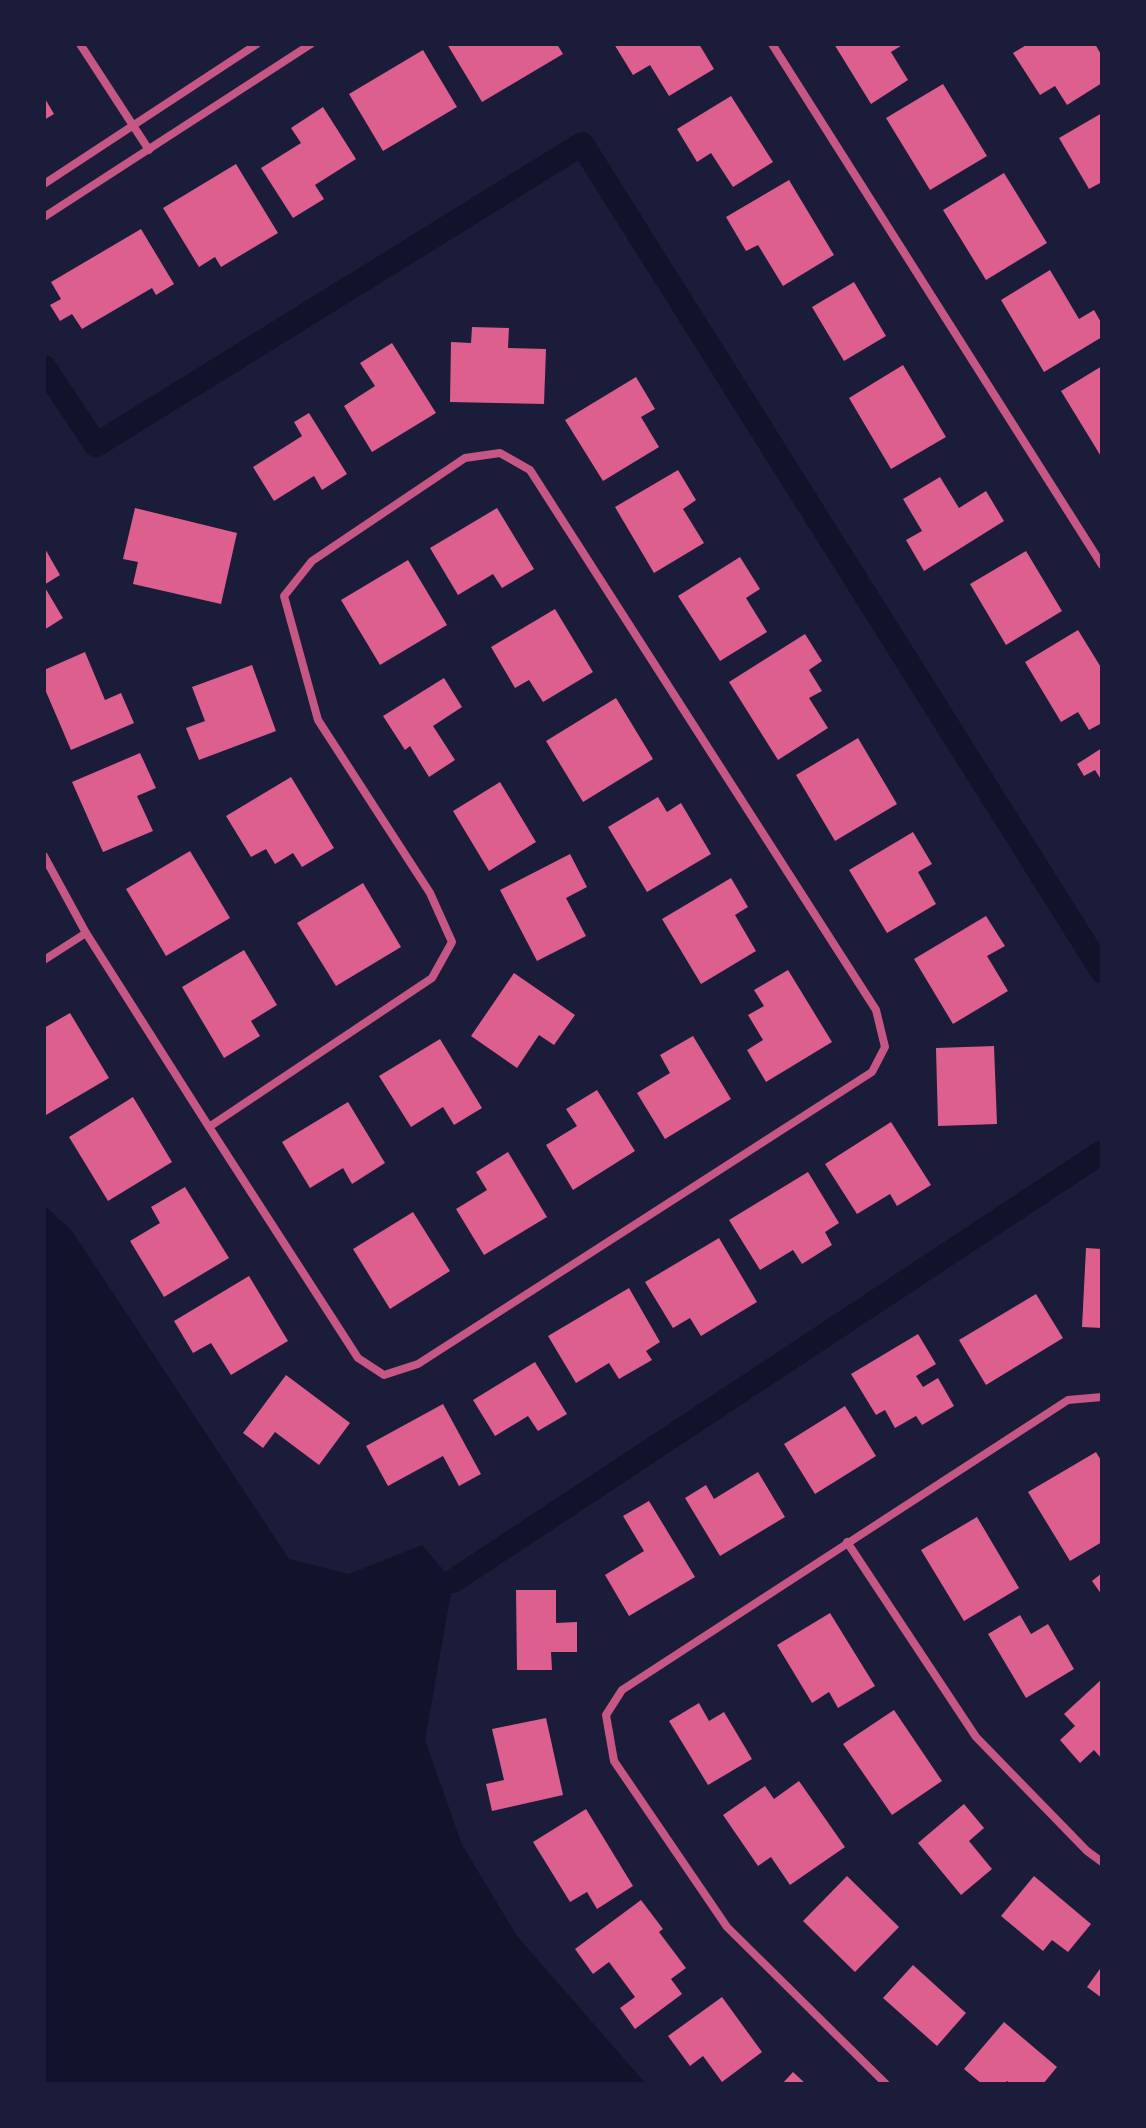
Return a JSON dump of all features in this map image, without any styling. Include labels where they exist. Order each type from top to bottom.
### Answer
[{"type":"street","points":[[80,44],[149,150]]},
{"type":"street","points":[[44,184],[257,44]]},
{"type":"street","points":[[44,217],[311,44]]},
{"type":"street","points":[[772,44],[1102,565]]},
{"type":"street","points":[[44,856],[86,933],[209,1127],[358,1358],[384,1375],[418,1364],[872,1072],[885,1047],[876,1010],[530,470],[500,453],[465,458],[312,561],[284,596],[318,720],[430,893],[452,942],[432,978],[209,1127]]},
{"type":"street","points":[[44,960],[86,933]]},
{"type":"street","points":[[886,2084],[727,1927],[614,1761],[606,1715],[622,1690],[1068,1400],[1102,1397]]},
{"type":"street","points":[[847,1542],[976,1737],[1087,1851],[1102,1862]]},
{"type":"shaded area","points":[[44,1205],[72,1231],[289,1559],[349,1574],[422,1545],[453,1581],[425,1740],[462,1845],[517,1936],[646,2084],[44,2084]]},
{"type":"building","points":[[447,44],[557,44],[563,54],[482,102]]},
{"type":"building","points":[[614,44],[699,44],[714,69],[669,96],[650,65],[633,75]]},
{"type":"building","points":[[834,44],[904,44],[891,52],[908,80],[871,104]]},
{"type":"building","points":[[1028,44],[1095,44],[1102,56],[1102,83],[1067,105],[1055,86],[1040,95],[1013,53]]},
{"type":"building","points":[[423,50],[457,107],[383,151],[349,94]]},
{"type":"building","points":[[943,84],[987,156],[930,190],[886,118]]},
{"type":"building","points":[[731,96],[773,162],[733,187],[711,153],[697,162],[677,129]]},
{"type":"building","points":[[44,97],[54,114],[44,120]]},
{"type":"building","points":[[323,107],[356,159],[315,185],[324,199],[293,218],[261,168],[301,143],[291,128]]},
{"type":"building","points":[[1102,113],[1102,182],[1089,189],[1059,138]]},
{"type":"building","points":[[236,164],[278,233],[221,267],[215,257],[199,267],[163,208]]},
{"type":"building","points":[[1004,173],[1047,243],[986,280],[943,210]]},
{"type":"building","points":[[789,180],[834,255],[783,286],[758,245],[746,251],[726,217]]},
{"type":"building","points":[[141,229],[174,284],[156,295],[152,288],[82,329],[72,314],[60,321],[50,305],[61,299],[51,282]]},
{"type":"building","points":[[1050,270],[1079,319],[1094,310],[1102,324],[1102,337],[1044,372],[1001,300]]},
{"type":"building","points":[[854,282],[886,336],[844,361],[812,307]]},
{"type":"building","points":[[472,327],[509,328],[508,348],[546,349],[544,404],[450,402],[451,342],[471,343]]},
{"type":"building","points":[[392,343],[436,413],[372,452],[344,406],[375,386],[360,363]]},
{"type":"building","points":[[903,365],[946,437],[891,469],[849,398]]},
{"type":"building","points":[[1102,366],[1102,458],[1061,391]]},
{"type":"building","points":[[636,377],[655,409],[641,417],[659,447],[603,481],[565,420]]},
{"type":"building","points":[[309,413],[347,474],[322,490],[314,476],[274,501],[253,467],[302,436],[294,422]]},
{"type":"building","points":[[678,470],[696,500],[683,509],[704,543],[654,573],[615,507]]},
{"type":"building","points":[[940,477],[959,508],[986,491],[1004,521],[924,571],[906,540],[922,531],[903,499]]},
{"type":"building","points":[[135,508],[237,533],[221,604],[133,584],[138,562],[123,559]]},
{"type":"building","points":[[497,508],[534,569],[502,588],[493,574],[458,595],[430,548]]},
{"type":"building","points":[[44,547],[60,575],[44,585]]},
{"type":"building","points":[[1026,551],[1062,611],[1006,645],[970,584]]},
{"type":"building","points":[[740,557],[760,589],[746,598],[767,632],[720,661],[678,596]]},
{"type":"building","points":[[408,560],[447,625],[380,665],[341,600]]},
{"type":"building","points":[[44,586],[63,618],[44,630]]},
{"type":"building","points":[[555,609],[593,672],[543,702],[529,680],[515,688],[491,647]]},
{"type":"building","points":[[1078,630],[1102,669],[1102,723],[1089,730],[1078,712],[1061,722],[1025,662]]},
{"type":"building","points":[[805,634],[822,661],[809,670],[822,691],[809,698],[828,728],[778,760],[729,682]]},
{"type":"building","points":[[85,652],[105,700],[121,693],[134,723],[71,750],[44,687],[44,670]]},
{"type":"building","points":[[252,665],[276,731],[199,760],[186,728],[205,721],[192,687]]},
{"type":"building","points":[[444,678],[462,707],[433,726],[455,760],[429,777],[410,746],[405,750],[383,716]]},
{"type":"building","points":[[616,698],[653,759],[583,802],[546,741]]},
{"type":"building","points":[[858,738],[897,804],[835,841],[796,775]]},
{"type":"building","points":[[1102,748],[1102,781],[1095,770],[1084,776],[1077,764]]},
{"type":"building","points":[[140,753],[156,788],[137,796],[153,831],[103,852],[72,782]]},
{"type":"building","points":[[291,777],[334,848],[302,867],[293,853],[275,864],[266,849],[251,857],[226,816]]},
{"type":"building","points":[[500,782],[536,842],[489,871],[453,811]]},
{"type":"building","points":[[658,797],[667,812],[681,803],[711,854],[647,892],[608,827]]},
{"type":"building","points":[[913,832],[932,864],[918,872],[936,904],[887,933],[849,870]]},
{"type":"building","points":[[190,851],[230,918],[166,956],[126,889]]},
{"type":"building","points":[[570,854],[587,887],[566,898],[586,936],[537,961],[500,890]]},
{"type":"building","points":[[731,878],[748,907],[735,915],[756,951],[701,984],[662,919]]},
{"type":"building","points":[[363,883],[401,947],[336,986],[297,923]]},
{"type":"building","points":[[986,916],[1005,946],[987,956],[1008,991],[953,1024],[914,959]]},
{"type":"building","points":[[244,950],[277,1005],[251,1021],[260,1036],[224,1058],[182,987]]},
{"type":"building","points":[[788,970],[832,1042],[766,1082],[747,1050],[763,1040],[748,1015],[764,1006],[754,990]]},
{"type":"building","points":[[514,973],[575,1015],[554,1045],[539,1035],[517,1068],[471,1036]]},
{"type":"building","points":[[70,1013],[109,1078],[46,1115],[44,1028]]},
{"type":"building","points":[[693,1036],[731,1099],[665,1139],[637,1093],[670,1073],[660,1055]]},
{"type":"building","points":[[440,1039],[482,1108],[454,1125],[443,1107],[411,1127],[379,1076]]},
{"type":"building","points":[[994,1046],[997,1124],[938,1126],[936,1048]]},
{"type":"building","points":[[597,1090],[635,1151],[573,1190],[546,1145],[577,1126],[566,1109]]},
{"type":"building","points":[[133,1097],[172,1162],[108,1201],[69,1137]]},
{"type":"building","points":[[348,1102],[385,1163],[352,1184],[343,1168],[310,1188],[282,1142]]},
{"type":"building","points":[[891,1122],[931,1185],[897,1206],[890,1194],[857,1214],[825,1164]]},
{"type":"building","points":[[508,1152],[547,1217],[484,1255],[456,1209],[487,1190],[476,1172]]},
{"type":"building","points":[[808,1172],[839,1223],[825,1232],[832,1245],[802,1264],[793,1250],[760,1270],[729,1220]]},
{"type":"building","points":[[185,1187],[229,1258],[164,1297],[130,1241],[160,1223],[151,1207]]},
{"type":"building","points":[[413,1212],[450,1271],[390,1309],[353,1249]]},
{"type":"building","points":[[719,1238],[757,1302],[701,1336],[690,1318],[673,1328],[645,1282]]},
{"type":"building","points":[[1086,1248],[1102,1249],[1102,1328],[1082,1327]]},
{"type":"building","points":[[249,1276],[288,1341],[231,1375],[211,1343],[193,1353],[174,1321]]},
{"type":"building","points":[[629,1288],[660,1342],[646,1351],[652,1360],[619,1379],[609,1363],[576,1383],[548,1336]]},
{"type":"building","points":[[1036,1294],[1063,1338],[986,1385],[959,1340]]},
{"type":"building","points":[[918,1334],[936,1364],[916,1376],[923,1387],[938,1378],[954,1406],[922,1425],[916,1416],[895,1428],[885,1410],[876,1415],[851,1374]]},
{"type":"building","points":[[535,1362],[567,1414],[538,1431],[528,1416],[495,1436],[473,1400]]},
{"type":"building","points":[[286,1375],[350,1423],[319,1465],[275,1432],[263,1448],[243,1433]]},
{"type":"building","points":[[443,1404],[481,1474],[459,1486],[443,1456],[388,1486],[366,1446]]},
{"type":"building","points":[[845,1406],[876,1456],[815,1494],[784,1444]]},
{"type":"building","points":[[1096,1452],[1102,1462],[1102,1542],[1070,1561],[1028,1492]]},
{"type":"building","points":[[758,1472],[785,1517],[720,1556],[685,1498],[706,1485],[714,1499]]},
{"type":"building","points":[[649,1501],[695,1577],[629,1616],[605,1575],[644,1551],[623,1516]]},
{"type":"building","points":[[977,1517],[1019,1588],[964,1621],[921,1550]]},
{"type":"building","points":[[1102,1573],[1102,1595],[1092,1581]]},
{"type":"building","points":[[516,1590],[556,1590],[556,1623],[577,1622],[577,1652],[551,1652],[552,1670],[517,1670]]},
{"type":"building","points":[[830,1613],[875,1686],[838,1708],[829,1692],[812,1703],[777,1645]]},
{"type":"building","points":[[1020,1615],[1031,1634],[1048,1624],[1074,1669],[1026,1698],[988,1634]]},
{"type":"building","points":[[1102,1679],[1102,1759],[1094,1750],[1080,1763],[1060,1740],[1075,1726],[1064,1714]]},
{"type":"building","points":[[699,1703],[709,1721],[724,1712],[752,1759],[708,1785],[669,1721]]},
{"type":"building","points":[[894,1710],[942,1781],[892,1815],[843,1744]]},
{"type":"building","points":[[546,1718],[563,1795],[492,1811],[486,1784],[504,1780],[492,1729]]},
{"type":"building","points":[[799,1781],[845,1847],[790,1885],[771,1857],[758,1866],[723,1815],[765,1786],[774,1799]]},
{"type":"building","points":[[964,1804],[984,1828],[969,1841],[992,1869],[961,1895],[918,1843]]},
{"type":"building","points":[[586,1809],[633,1886],[597,1909],[587,1892],[570,1902],[533,1842]]},
{"type":"building","points":[[847,1876],[899,1927],[855,1972],[803,1921]]},
{"type":"building","points":[[1034,1876],[1091,1924],[1068,1952],[1052,1940],[1043,1951],[1001,1916]]},
{"type":"building","points":[[641,1900],[663,1929],[659,1932],[686,1968],[671,1979],[682,1994],[635,2029],[620,2008],[635,1997],[609,1962],[593,1974],[575,1949]]},
{"type":"building","points":[[913,1965],[966,2013],[937,2046],[883,1998]]},
{"type":"building","points":[[1102,1966],[1102,1998],[1087,1987]]},
{"type":"building","points":[[722,1997],[762,2052],[722,2082],[703,2056],[690,2066],[668,2036]]},
{"type":"building","points":[[1004,2022],[1057,2067],[1043,2084],[1011,2084],[1007,2081],[1004,2084],[982,2084],[964,2069]]},
{"type":"building","points":[[793,2072],[806,2084],[782,2084]]},
{"type":"waterway","points":[[44,367],[96,445],[582,144],[1102,971]]},
{"type":"waterway","points":[[453,1581],[1102,1152]]}]
